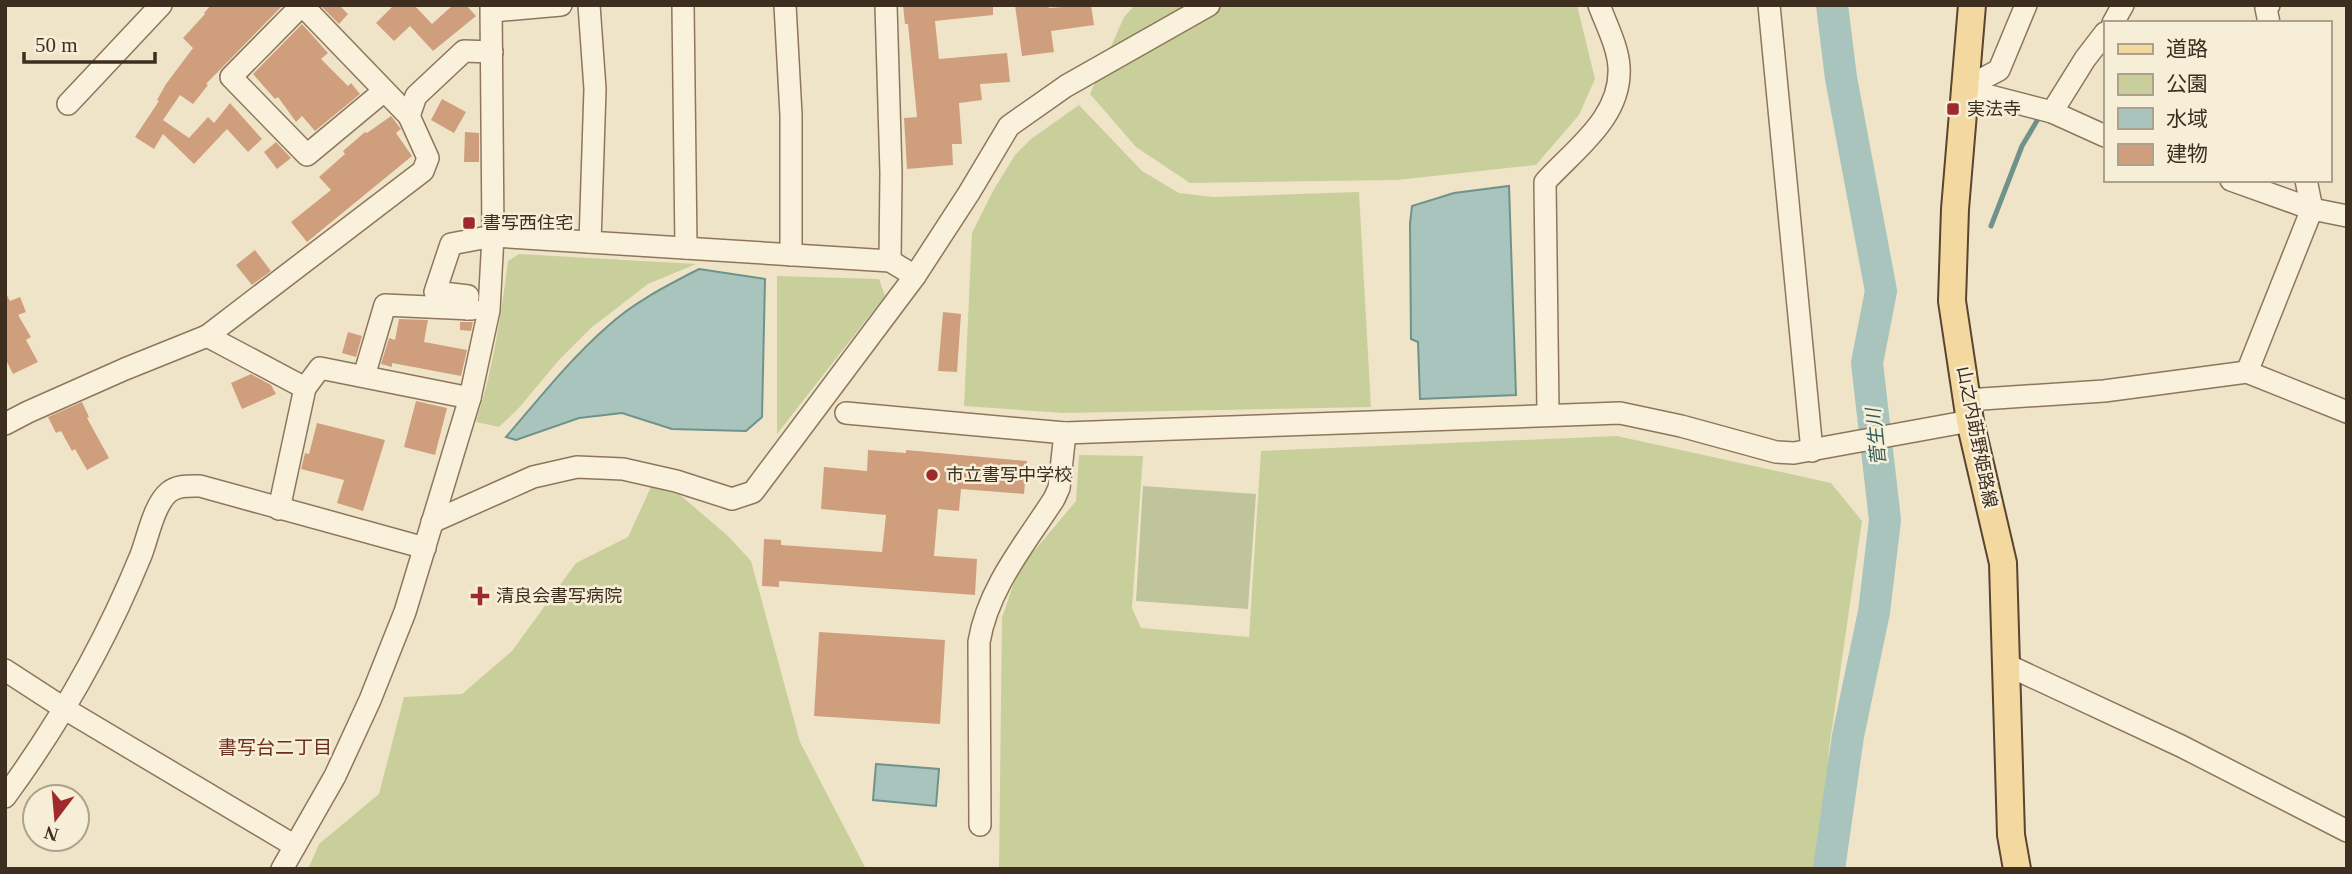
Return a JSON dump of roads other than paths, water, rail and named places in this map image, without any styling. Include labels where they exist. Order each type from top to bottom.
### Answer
[{"type":"main road","name":"山之内莇野姫路線","points":[[1972,5],[1963,89],[1952,301],[1962,415],[2003,563],[2011,835],[2017,869]]},
{"type":"street","points":[[68,104],[162,5]]},
{"type":"street","points":[[5,424],[113,374],[207,336],[423,171],[428,158],[409,116],[302,5],[231,77],[307,155],[384,91]]},
{"type":"street","points":[[282,869],[335,776],[370,700],[405,612],[470,398],[489,310],[493,236],[492,8],[561,5]]},
{"type":"street","points":[[590,5],[595,89],[590,242]]},
{"type":"street","points":[[683,5],[686,248]]},
{"type":"street","points":[[785,5],[792,115],[791,255]]},
{"type":"street","points":[[886,5],[891,173],[890,261]]},
{"type":"street","points":[[432,522],[533,477],[577,467],[623,468],[732,499],[753,492],[915,276],[1009,126],[1066,86],[1209,5]]},
{"type":"street","points":[[1553,415],[1548,412],[1545,182],[1592,134],[1608,113],[1615,93],[1619,68],[1599,5]]},
{"type":"street","points":[[1769,5],[1816,450]]},
{"type":"street","points":[[1963,89],[1999,70],[2026,5]]},
{"type":"street","points":[[2114,21],[2123,5]]},
{"type":"street","points":[[2052,112],[2104,34]]},
{"type":"street","points":[[409,116],[416,96],[464,51],[492,52]]},
{"type":"street","points":[[1963,89],[2052,112],[2104,136]]},
{"type":"street","points":[[2237,182],[2312,209],[2347,216]]},
{"type":"street","points":[[2247,372],[2312,209],[2306,182]]},
{"type":"street","points":[[467,309],[468,296],[435,292],[451,244],[493,236],[890,261],[915,276]]},
{"type":"street","points":[[364,376],[385,305],[489,310]]},
{"type":"street","points":[[207,336],[305,388]]},
{"type":"street","points":[[279,509],[305,388],[320,368],[470,398]]},
{"type":"street","points":[[846,413],[1065,433],[1620,413],[1681,426],[1776,453],[1816,450],[1962,415],[2104,391],[2247,372],[2347,412]]},
{"type":"street","points":[[980,825],[979,642],[983,619],[994,592],[1059,488],[1065,433]]},
{"type":"street","points":[[5,797],[65,709],[111,622],[155,514],[168,492],[183,486],[200,486],[425,548]]},
{"type":"street","points":[[2007,665],[2181,746],[2347,831]]},
{"type":"street","points":[[5,670],[65,709],[295,846]]},
{"type":"water","points":[[1509,186],[1516,395],[1420,399],[1418,342],[1411,339],[1412,206],[1454,193]]},
{"type":"water","points":[[699,269],[765,279],[762,417],[746,431],[672,429],[622,413],[579,418],[516,440],[506,437],[568,366],[618,317]]},
{"type":"water","points":[[876,764],[939,769],[936,806],[873,800]]},
{"type":"waterway","name":"菅生川","points":[[1829,869],[1848,736],[1874,612],[1885,520],[1867,363],[1881,291],[1841,78],[1832,5]]},
{"type":"waterway","points":[[1991,226],[2022,146],[2041,114]]},
{"type":"place","name":"実法寺","points":[[1953,109]]},
{"type":"place","name":"書写西住宅","points":[[469,223]]},
{"type":"place","name":"市立書写中学校","points":[[932,475]]},
{"type":"place","name":"清良会書写病院","points":[[480,596]]},
{"type":"district","name":"書写台二丁目","points":[[275,747]]}]
